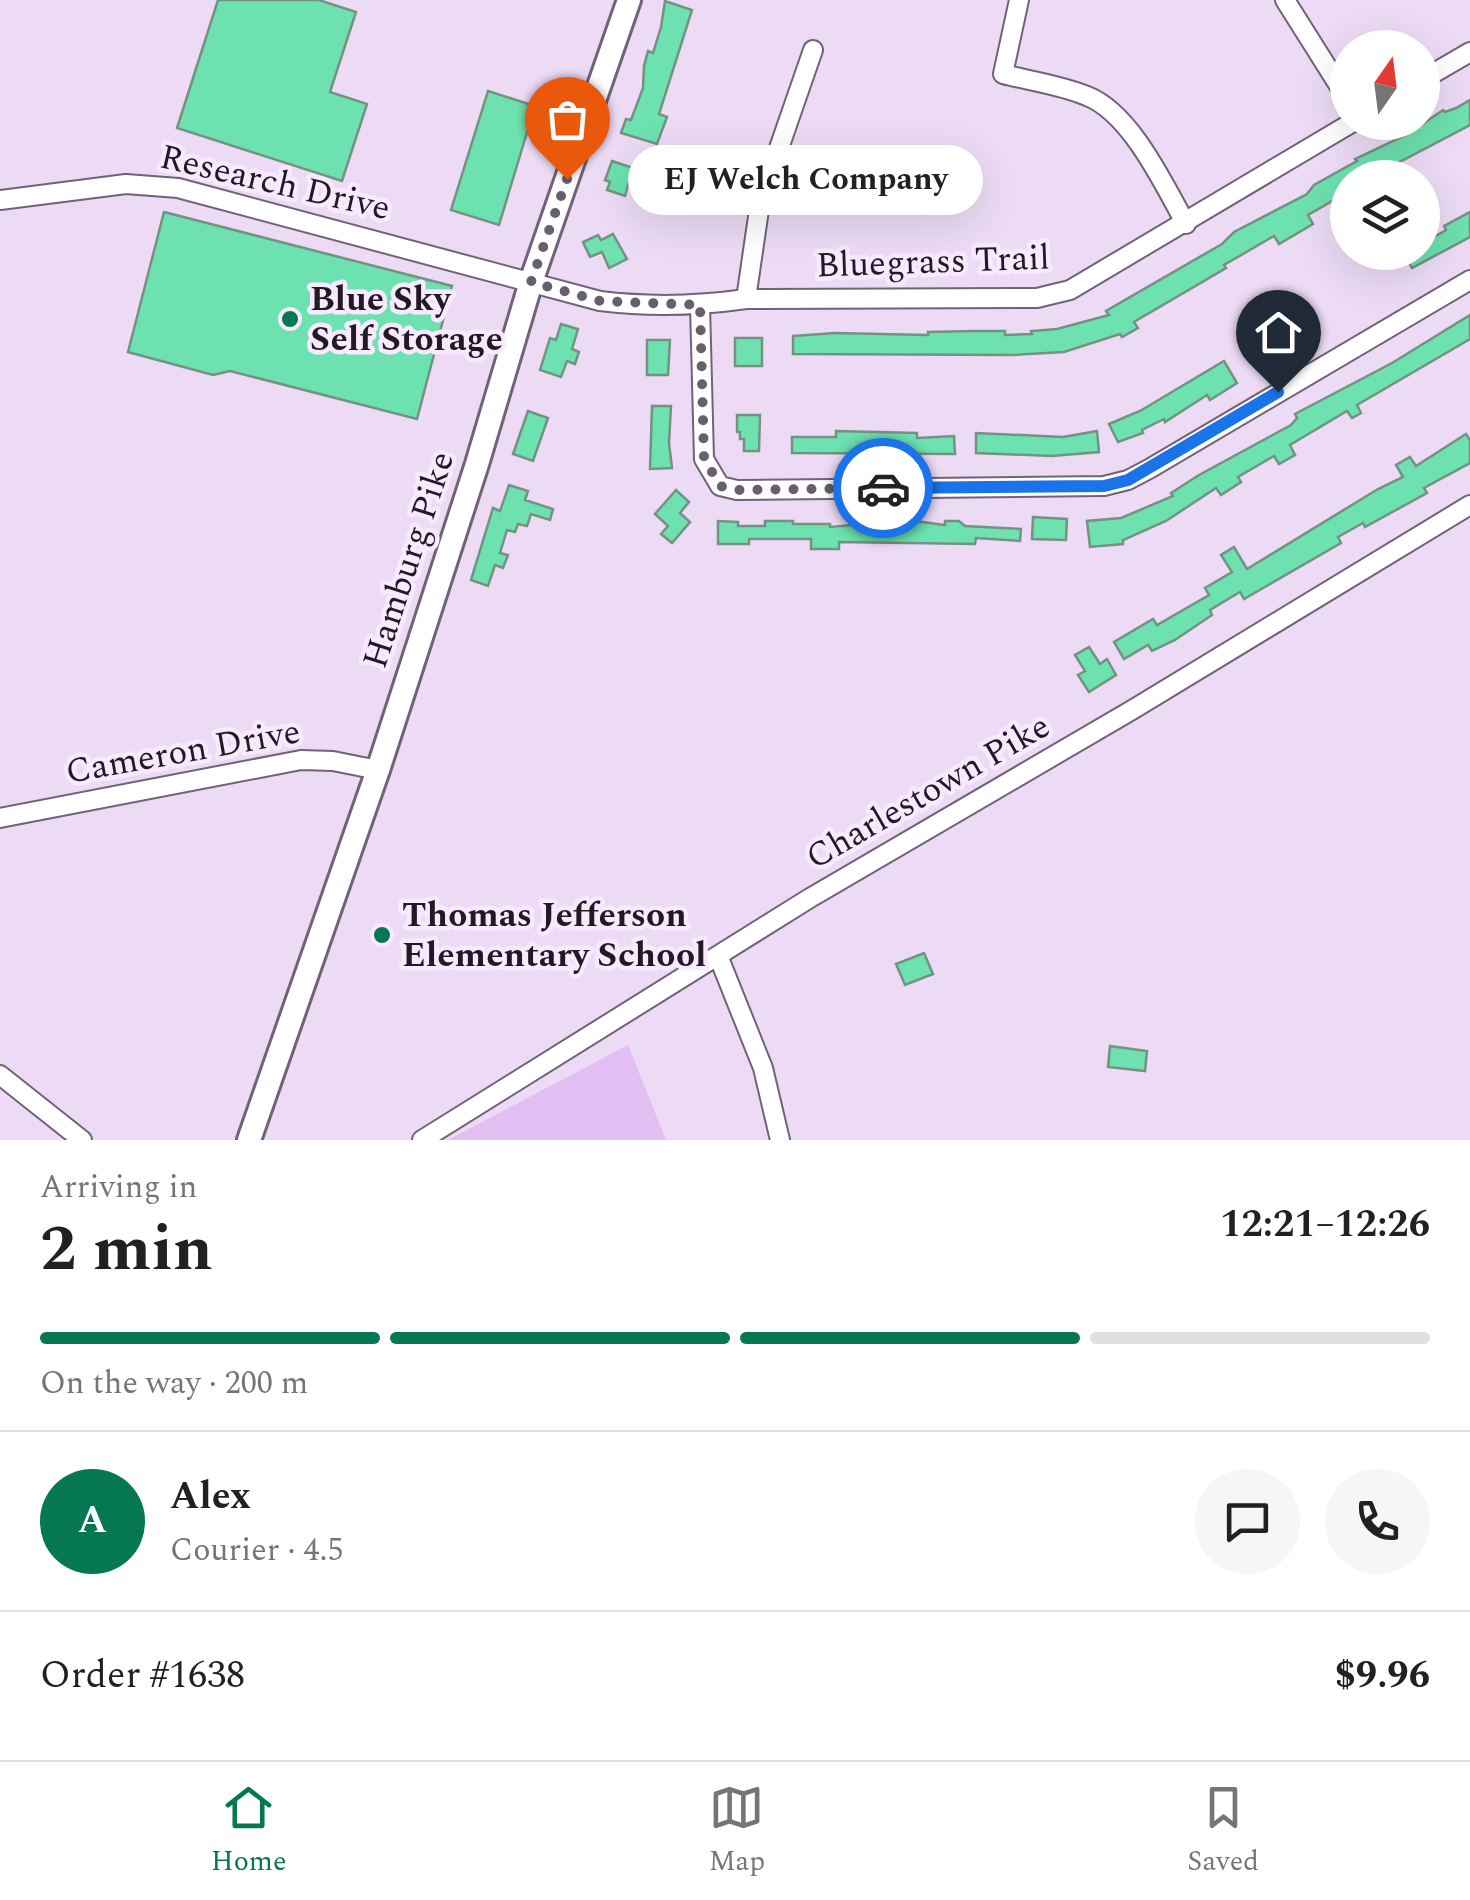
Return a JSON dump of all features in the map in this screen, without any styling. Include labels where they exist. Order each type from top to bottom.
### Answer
[{"type":"main road","name":"Hamburg Pike","points":[[249,1140],[378,770],[478,464],[531,282],[629,0]]},
{"type":"street","points":[[1020,0],[1003,74],[1090,96],[1114,116],[1145,152],[1186,224]]},
{"type":"street","points":[[1285,0],[1330,71]]},
{"type":"street","points":[[746,299],[760,203],[812,50]]},
{"type":"street","points":[[1440,70],[1470,52]]},
{"type":"street","name":"Bluegrass Trail","points":[[531,282],[600,301],[700,305],[746,299],[1037,298],[1070,290],[1330,137]]},
{"type":"street","name":"Research Drive","points":[[0,200],[126,184],[178,188],[531,282]]},
{"type":"street","points":[[700,305],[704,458],[720,486],[737,490],[1104,486],[1149,469],[1470,280]]},
{"type":"street","name":"Charlestown Pike","points":[[422,1140],[810,898],[1132,710],[1470,505]]},
{"type":"street","name":"Cameron Drive","points":[[0,818],[301,760],[333,761],[378,770]]},
{"type":"street","points":[[719,958],[764,1068],[780,1140]]},
{"type":"street","points":[[0,1076],[82,1140]]},
{"type":"shaded area","points":[[628,1045],[666,1140],[448,1140]]},
{"type":"building","points":[[218,0],[319,0],[356,12],[330,92],[367,104],[342,181],[177,128]]},
{"type":"building","points":[[665,1],[692,10],[659,114],[667,117],[657,144],[621,133],[626,119],[631,120],[643,88],[644,66],[648,51],[653,53]]},
{"type":"building","points":[[488,91],[535,106],[499,225],[451,210]]},
{"type":"building","points":[[1470,100],[1470,125],[1403,160],[1355,159],[1395,140],[1440,140],[1440,112]]},
{"type":"building","points":[[612,161],[633,168],[625,196],[607,190],[610,182],[605,180]]},
{"type":"building","points":[[1330,176],[1330,202],[1308,215],[1313,224],[1279,244],[1274,236],[1224,265],[1226,268],[1134,322],[1138,328],[1122,337],[1120,334],[1064,352],[1012,355],[793,354],[793,336],[974,331],[1032,334],[1031,331],[1057,329],[1109,315],[1106,311],[1222,244],[1234,232],[1307,194]]},
{"type":"building","name":"Blue Sky Self Storage","points":[[164,212],[452,286],[417,419],[230,371],[213,375],[128,352]]},
{"type":"building","points":[[1470,212],[1470,237],[1440,253],[1444,226]]},
{"type":"building","points":[[613,234],[627,259],[609,268],[602,252],[590,257],[583,242]]},
{"type":"building","points":[[1307,311],[1317,326],[1289,345],[1279,330]]},
{"type":"building","points":[[1470,315],[1470,339],[1357,405],[1361,413],[1352,418],[1347,411],[1290,445],[1295,455],[1279,464],[1274,456],[1238,477],[1241,482],[1221,495],[1216,488],[1166,521],[1123,540],[1123,544],[1090,547],[1087,521],[1121,518],[1173,496],[1171,493],[1199,475],[1291,425],[1297,418],[1295,414],[1392,363]]},
{"type":"building","points":[[561,324],[578,329],[572,349],[579,352],[575,364],[567,361],[561,377],[540,370],[550,338],[556,340]]},
{"type":"building","points":[[735,338],[762,338],[762,366],[735,366]]},
{"type":"building","points":[[647,340],[670,340],[668,375],[647,375]]},
{"type":"building","points":[[1224,361],[1237,383],[1210,400],[1207,395],[1165,422],[1164,419],[1142,430],[1143,433],[1118,442],[1109,424],[1140,411]]},
{"type":"building","points":[[652,406],[671,406],[672,468],[650,469]]},
{"type":"building","points":[[528,411],[548,418],[533,461],[513,454]]},
{"type":"building","points":[[737,415],[760,415],[759,451],[744,451],[744,439],[737,432]]},
{"type":"building","points":[[836,431],[917,433],[917,438],[954,436],[955,454],[792,453],[792,437],[836,437]]},
{"type":"building","points":[[1097,431],[1099,452],[1052,456],[976,453],[976,433],[1063,437]]},
{"type":"building","points":[[1466,434],[1470,440],[1470,463],[1424,488],[1427,493],[1365,527],[1363,523],[1338,537],[1341,543],[1244,599],[1240,592],[1210,610],[1212,615],[1175,640],[1152,651],[1148,645],[1124,659],[1114,642],[1153,619],[1157,625],[1209,595],[1205,588],[1232,572],[1221,555],[1234,547],[1247,569],[1403,477],[1396,465],[1410,457],[1416,466]]},
{"type":"building","points":[[509,485],[528,491],[525,500],[553,509],[550,520],[531,514],[527,526],[518,524],[515,532],[507,530],[500,553],[508,555],[503,568],[495,565],[488,586],[471,580],[493,508],[500,511]]},
{"type":"building","points":[[676,490],[689,502],[680,513],[690,522],[672,543],[661,534],[668,526],[655,514]]},
{"type":"building","points":[[1033,517],[1067,519],[1066,540],[1032,539]]},
{"type":"building","points":[[907,520],[945,525],[945,521],[959,521],[965,526],[1021,529],[1020,541],[976,538],[975,544],[839,542],[839,549],[811,549],[811,539],[749,539],[749,544],[718,544],[718,521],[765,526],[765,521],[793,521],[830,527],[885,522],[907,526]]},
{"type":"building","points":[[1089,647],[1100,664],[1107,659],[1116,675],[1089,692],[1078,675],[1085,671],[1075,655]]},
{"type":"building","points":[[924,953],[933,974],[905,985],[896,964]]},
{"type":"building","points":[[1110,1046],[1147,1051],[1145,1071],[1108,1067]]},
{"type":"way so far","points":[[567,179],[531,282],[600,301],[700,305],[704,458],[720,486],[737,490],[883,488]]},
{"type":"place","name":"EJ Welch Company","points":[[567,179]]},
{"type":"place","name":"Blue Sky Self Storage","points":[[290,319]]},
{"type":"place","name":"Thomas Jefferson Elementary School","points":[[382,935]]},
{"type":"route","points":[[883,488],[1104,486],[1128,480],[1278,392]]}]
